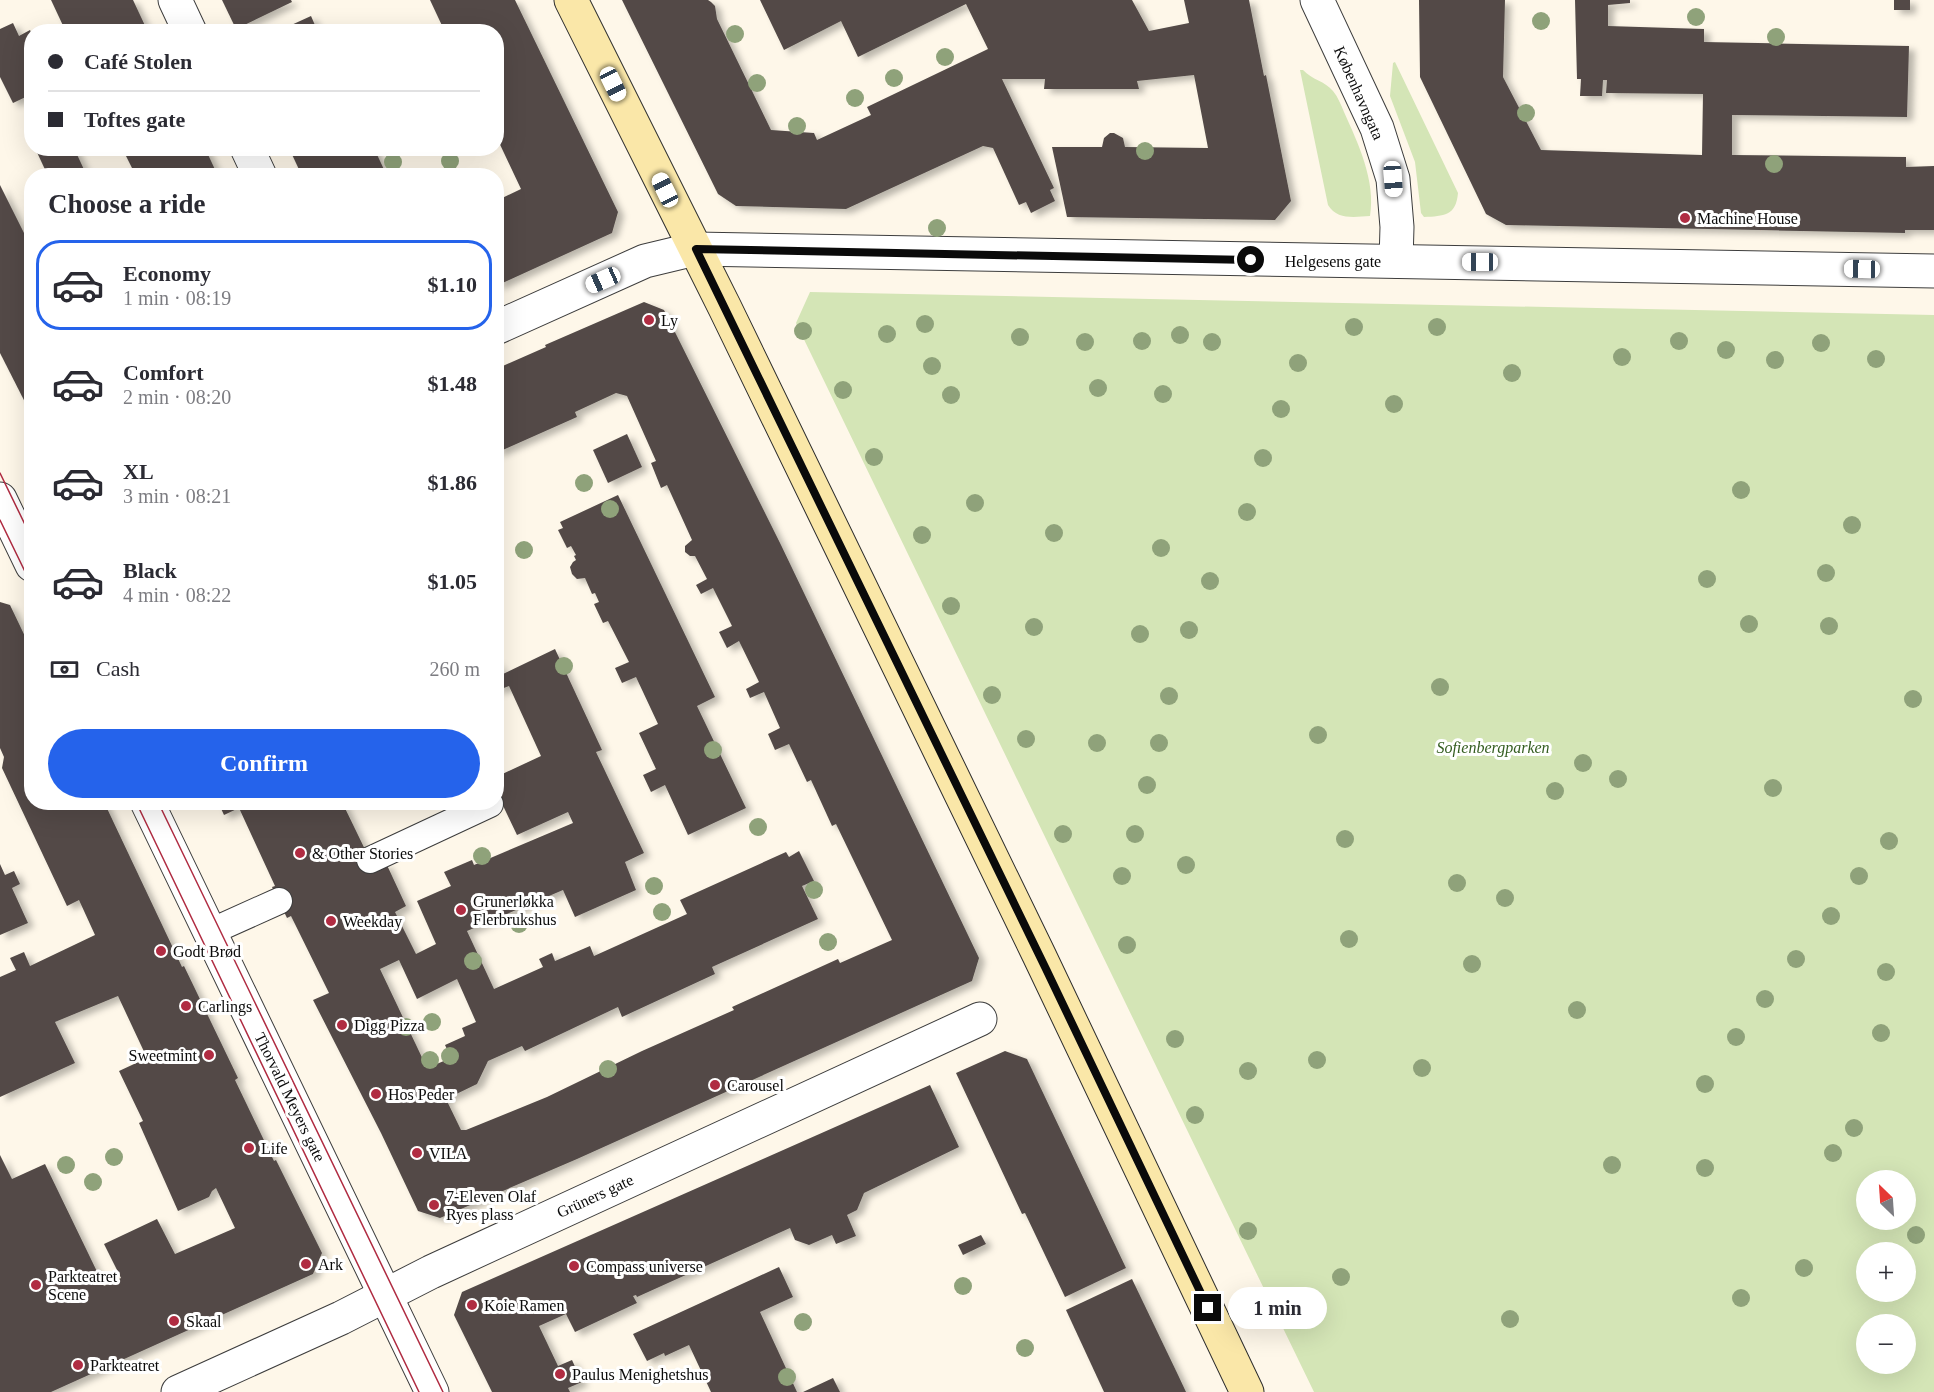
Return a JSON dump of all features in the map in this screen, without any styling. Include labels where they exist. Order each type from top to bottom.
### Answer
[{"type":"main road","points":[[572,0],[696,249],[1044,964],[1248,1392]]},
{"type":"street","points":[[175,0],[186,24]]},
{"type":"street","name":"Københavngata","points":[[1317,0],[1377,128],[1393,179],[1397,227],[1396,261]]},
{"type":"street","name":"Helgesens gate","points":[[504,324],[645,261],[696,249],[1934,271]]},
{"type":"street","points":[[0,499],[21,549]]},
{"type":"street","name":"Thorvald Meyers gate","points":[[151,810],[432,1392]]},
{"type":"street","name":"Grüners gate","points":[[178,1392],[341,1318],[430,1272],[980,1018]]},
{"type":"lane","points":[[370,860],[477,810]]},
{"type":"lane","points":[[210,932],[279,901]]},
{"type":"green space","points":[[1395,62],[1458,193],[1455,206],[1443,215],[1424,217],[1421,213],[1415,162],[1390,96],[1393,63]]},
{"type":"green space","points":[[1300,70],[1330,88],[1339,101],[1360,149],[1368,176],[1370,216],[1341,215],[1328,205]]},
{"type":"green space","name":"Sofienbergparken","points":[[810,292],[1934,315],[1934,1392],[1314,1392],[796,323]]},
{"type":"building","points":[[51,0],[133,0],[144,24],[62,24]]},
{"type":"building","points":[[222,0],[291,0],[292,2],[246,24],[234,24]]},
{"type":"building","points":[[430,0],[515,0],[618,212],[612,233],[504,282],[504,197],[521,189],[504,153],[504,24],[441,24]]},
{"type":"building","points":[[622,0],[708,0],[711,2],[715,6],[717,19],[771,130],[814,133],[817,140],[871,115],[867,107],[988,49],[966,4],[858,57],[841,21],[784,50],[760,0],[1132,0],[1149,31],[1189,23],[1184,0],[1249,0],[1291,201],[1275,220],[1067,217],[1052,147],[1102,147],[1104,138],[1114,133],[1123,138],[1125,147],[1208,148],[1194,75],[1137,81],[1139,89],[1044,89],[1045,79],[1002,79],[1054,188],[1050,190],[1055,201],[1031,213],[1026,202],[1019,205],[993,148],[983,146],[846,209],[736,206],[718,194]]},
{"type":"building","points":[[1419,0],[1505,0],[1503,77],[1541,150],[1702,155],[1703,94],[1606,93],[1607,80],[1603,80],[1602,96],[1580,96],[1581,79],[1577,79],[1575,0],[1630,0],[1630,3],[1608,5],[1608,26],[1704,29],[1704,42],[1909,46],[1907,117],[1732,115],[1732,155],[1906,157],[1906,167],[1934,166],[1934,230],[1905,230],[1905,233],[1506,225],[1486,214],[1420,77]]},
{"type":"building","points":[[1894,0],[1910,0],[1910,10],[1894,10]]},
{"type":"building","points":[[311,16],[314,24],[294,24]]},
{"type":"building","points":[[13,23],[19,36],[24,33],[24,98],[13,103],[0,77],[0,29]]},
{"type":"building","points":[[39,156],[78,156],[83,168],[44,168]]},
{"type":"building","points":[[126,156],[209,156],[214,168],[132,168]]},
{"type":"building","points":[[293,156],[378,156],[383,168],[298,168]]},
{"type":"building","points":[[0,185],[24,233],[24,400],[0,353]]},
{"type":"building","points":[[644,302],[664,310],[781,545],[979,958],[972,981],[577,1159],[440,1218],[418,1211],[313,1000],[329,993],[291,916],[287,918],[240,810],[346,810],[374,868],[386,863],[406,906],[395,912],[416,954],[436,944],[417,901],[451,886],[444,872],[472,860],[474,865],[573,823],[568,812],[517,835],[504,808],[504,773],[541,756],[509,686],[504,688],[504,674],[555,649],[602,750],[596,752],[644,853],[625,862],[636,890],[575,917],[563,890],[467,931],[494,989],[543,967],[539,959],[552,953],[555,961],[590,946],[594,956],[687,914],[680,900],[786,852],[789,857],[799,851],[814,881],[802,886],[818,919],[712,967],[715,974],[622,1017],[618,1007],[525,1051],[522,1046],[488,1061],[477,1084],[446,1099],[461,1130],[547,1097],[734,1010],[732,1007],[838,959],[840,963],[892,940],[836,824],[832,826],[811,780],[807,782],[789,744],[775,750],[768,734],[780,728],[764,692],[750,698],[746,689],[759,682],[739,641],[727,648],[719,632],[732,626],[713,588],[701,594],[696,585],[707,579],[695,556],[690,556],[685,552],[685,546],[692,540],[667,485],[661,488],[651,463],[656,461],[627,396],[616,393],[575,412],[577,417],[504,449],[504,365],[546,347],[545,345]],"holes":[[[399,960],[417,999],[457,979],[476,1022],[462,1028],[465,1036],[445,1045],[451,1058],[427,1068],[380,969]]]},
{"type":"building","points":[[627,434],[642,467],[608,483],[593,450]]},
{"type":"building","points":[[618,495],[715,697],[697,706],[746,808],[688,835],[665,785],[651,792],[643,775],[656,769],[639,733],[658,724],[636,677],[622,683],[615,668],[629,662],[608,621],[603,623],[594,604],[599,602],[595,593],[592,594],[585,578],[577,579],[572,574],[570,567],[576,560],[574,556],[576,555],[571,546],[567,548],[558,530],[563,528],[560,522]]},
{"type":"building","points":[[0,602],[10,605],[24,634],[24,810],[108,810],[182,967],[184,966],[238,1078],[235,1080],[274,1161],[276,1160],[322,1253],[313,1274],[51,1392],[0,1392],[0,1155],[12,1179],[45,1164],[104,1286],[121,1278],[104,1244],[157,1219],[175,1254],[235,1228],[216,1188],[209,1197],[178,1211],[139,1123],[143,1121],[119,1071],[147,1058],[118,996],[55,1022],[75,1063],[0,1097],[0,977],[16,970],[10,958],[24,952],[30,966],[95,935],[79,900],[67,906],[2,768],[4,757],[0,748]]},
{"type":"building","points":[[222,810],[235,810],[224,815]]},
{"type":"building","points":[[0,864],[5,875],[14,871],[20,884],[12,888],[28,923],[0,935]]},
{"type":"building","points":[[1005,1051],[1027,1059],[1126,1268],[1065,1297],[1025,1213],[1022,1214],[956,1073]]},
{"type":"building","points":[[930,1085],[959,1147],[864,1193],[857,1210],[847,1215],[856,1236],[836,1244],[832,1235],[809,1245],[795,1240],[790,1228],[637,1297],[633,1296],[637,1303],[575,1332],[566,1314],[539,1326],[558,1366],[572,1360],[582,1382],[568,1388],[570,1392],[492,1392],[454,1315],[462,1292]]},
{"type":"building","points":[[981,1235],[986,1244],[963,1255],[958,1245]]},
{"type":"building","points":[[779,1267],[793,1297],[760,1312],[797,1392],[711,1392],[689,1345],[647,1361],[633,1334]]},
{"type":"building","points":[[1132,1279],[1186,1392],[1104,1392],[1066,1310]]},
{"type":"building","points":[[833,1378],[840,1392],[803,1392]]},
{"type":"tram line","points":[[0,473],[24,522]]},
{"type":"tram line","points":[[0,520],[24,570]]},
{"type":"tram line","points":[[140,810],[419,1392]]},
{"type":"tram line","points":[[162,810],[443,1392]]},
{"type":"place","name":"Machine House","points":[[1685,218]]},
{"type":"place","name":"Ly","points":[[649,320]]},
{"type":"place","name":"& Other Stories","points":[[300,853]]},
{"type":"place","name":"Grunerløkka Flerbrukshus","points":[[461,910]]},
{"type":"place","name":"Weekday","points":[[331,921]]},
{"type":"place","name":"Godt Brød","points":[[161,951]]},
{"type":"place","name":"Carlings","points":[[186,1006]]},
{"type":"place","name":"Digg Pizza","points":[[342,1025]]},
{"type":"place","name":"Sweetmint","points":[[209,1055]]},
{"type":"place","name":"Carousel","points":[[715,1085]]},
{"type":"place","name":"Hos Peder","points":[[376,1094]]},
{"type":"place","name":"Life","points":[[249,1148]]},
{"type":"place","name":"VILA","points":[[417,1153]]},
{"type":"place","name":"7-Eleven Olaf Ryes plass","points":[[434,1205]]},
{"type":"place","name":"Ark","points":[[306,1264]]},
{"type":"place","name":"Compass universe","points":[[574,1266]]},
{"type":"place","name":"Parkteatret Scene","points":[[36,1285]]},
{"type":"place","name":"Koie Ramen","points":[[472,1305]]},
{"type":"place","name":"Skaal","points":[[174,1321]]},
{"type":"place","name":"Parkteatret","points":[[78,1365]]},
{"type":"place","name":"Paulus Menighetshus","points":[[560,1374]]},
{"type":"route","points":[[1208,1308],[696,249],[1251,260]]}]
